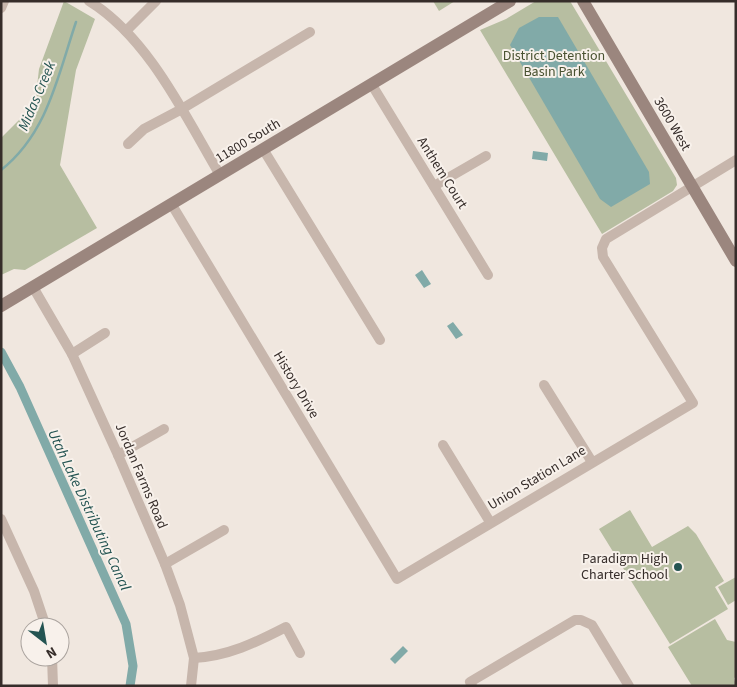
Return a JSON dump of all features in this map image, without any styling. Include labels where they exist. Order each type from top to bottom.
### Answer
[{"type":"main road","name":"11800 South","points":[[1,306],[510,1]]},
{"type":"main road","name":"3600 West","points":[[583,1],[736,261]]},
{"type":"street","points":[[1,8],[4,1]]},
{"type":"street","points":[[89,1],[126,31],[146,53],[220,175]]},
{"type":"street","points":[[126,31],[156,1]]},
{"type":"street","points":[[128,144],[144,129],[180,110],[310,32]]},
{"type":"street","name":"Anthem Court","points":[[372,84],[488,275]]},
{"type":"street","points":[[263,149],[380,340]]},
{"type":"street","points":[[434,186],[486,156]]},
{"type":"street","points":[[691,187],[736,160]]},
{"type":"street","name":"Union Station Lane","points":[[397,579],[693,403],[603,258],[602,248],[606,239],[691,187]]},
{"type":"street","name":"History Drive","points":[[172,205],[397,579]]},
{"type":"street","name":"Jordan Farms Road","points":[[33,288],[72,354],[118,455],[134,498],[164,564],[180,605],[194,658],[191,686]]},
{"type":"street","points":[[72,354],[106,333]]},
{"type":"street","points":[[544,385],[592,462]]},
{"type":"street","points":[[118,455],[164,429]]},
{"type":"street","points":[[443,445],[490,522]]},
{"type":"street","points":[[1,519],[34,591],[43,617]]},
{"type":"street","points":[[164,564],[224,530]]},
{"type":"street","points":[[471,684],[575,620],[587,621],[597,632],[629,686]]},
{"type":"street","points":[[194,658],[217,657],[250,646],[286,628],[300,653]]},
{"type":"street","points":[[52,667],[53,686]]},
{"type":"green space","points":[[64,1],[95,19],[76,70],[60,165],[97,228],[25,270],[14,269],[1,275],[1,138],[35,104],[39,69]]},
{"type":"green space","points":[[433,1],[455,1],[439,11]]},
{"type":"green space","name":"District Detention Basin Park","points":[[536,1],[570,1],[676,178],[677,185],[673,191],[602,234],[480,30],[506,19]]},
{"type":"green space","points":[[630,510],[652,547],[688,526],[696,534],[724,581],[715,587],[728,609],[670,644],[599,529]]},
{"type":"green space","points":[[736,577],[736,600],[728,605],[718,587]]},
{"type":"green space","points":[[715,619],[727,640],[736,642],[736,677],[734,678],[736,686],[692,686],[668,647]]},
{"type":"water","points":[[539,17],[558,17],[649,172],[650,184],[611,207],[600,199],[510,45],[519,28]]},
{"type":"water","points":[[533,151],[548,153],[547,161],[532,159]]},
{"type":"water","points":[[422,270],[431,284],[424,288],[415,275]]},
{"type":"water","points":[[453,322],[463,335],[456,339],[447,326]]},
{"type":"water","points":[[403,646],[408,651],[395,664],[390,659]]},
{"type":"waterway","name":"Midas Creek","points":[[1,170],[17,155],[41,121],[57,82],[76,22]]},
{"type":"waterway","name":"Utah Lake Distributing Canal","points":[[1,352],[20,387],[126,624],[133,666],[130,686]]},
{"type":"place","name":"Paradigm High Charter School","points":[[678,567]]}]
